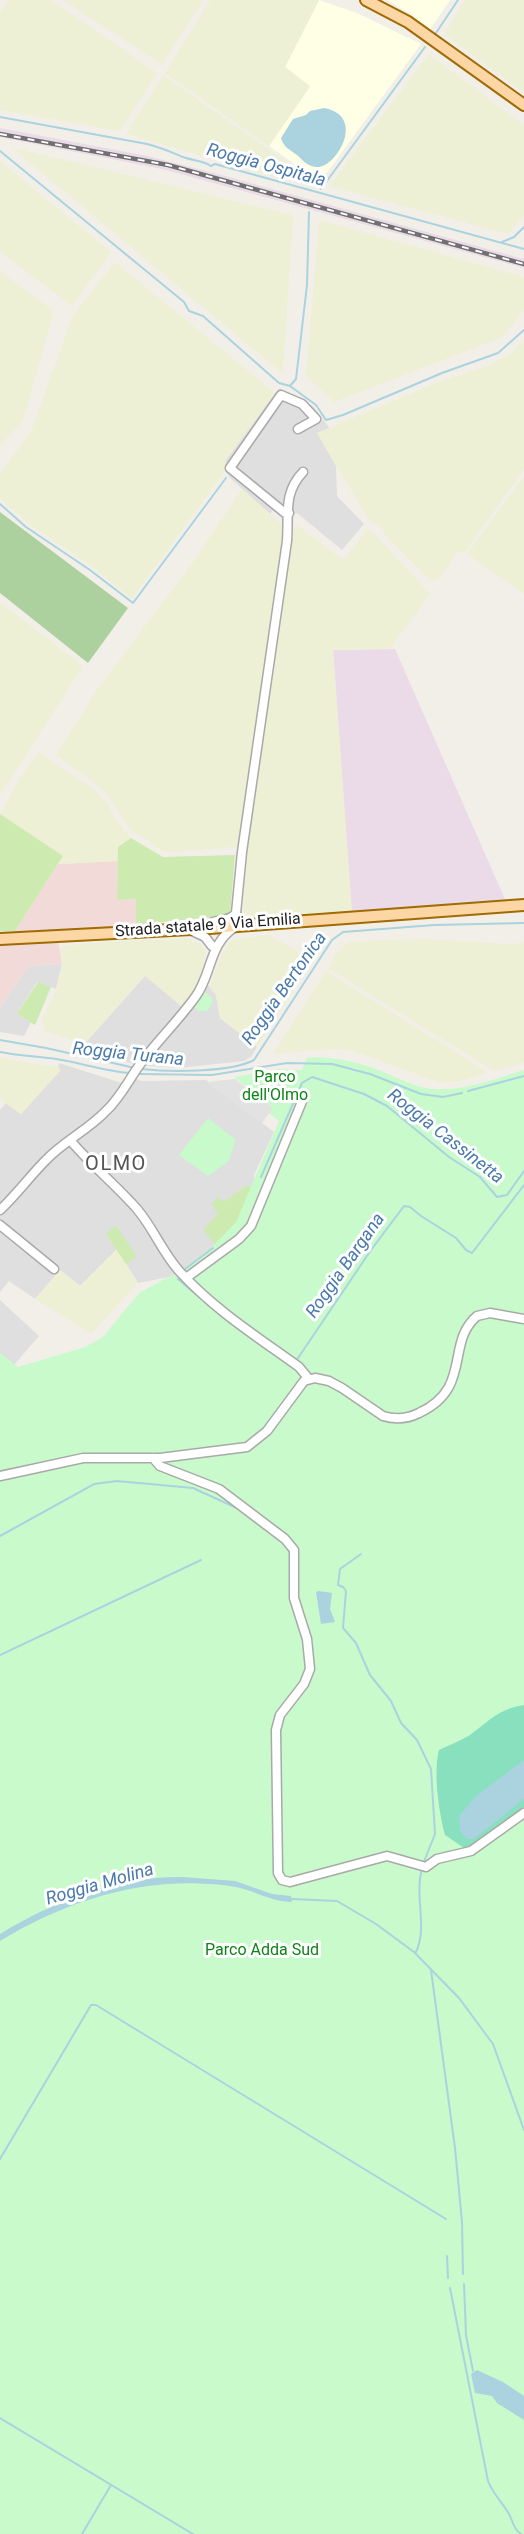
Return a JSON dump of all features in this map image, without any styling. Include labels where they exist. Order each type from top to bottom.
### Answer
[{"type":"main road","points":[[366,0],[408,22],[524,105]]},
{"type":"main road","name":"Strada statale 9 Via Emilia","points":[[0,939],[213,928],[524,905]]},
{"type":"street","points":[[289,513],[285,513],[230,468],[281,395],[302,404],[316,419],[297,429]]},
{"type":"street","points":[[215,948],[228,932],[242,925],[236,913],[242,852],[287,541],[292,485],[303,472]]},
{"type":"street","points":[[0,1210],[21,1191],[45,1160],[105,1113],[139,1066],[201,989],[219,938],[213,928],[213,921],[232,918],[236,913]]},
{"type":"street","points":[[187,929],[201,934],[215,948]]},
{"type":"street","points":[[186,1278],[239,1239],[251,1226],[303,1099]]},
{"type":"street","points":[[70,1140],[94,1168],[139,1211],[166,1256],[186,1278],[222,1311],[299,1367],[309,1379]]},
{"type":"street","points":[[0,1225],[54,1269]]},
{"type":"street","points":[[0,1476],[83,1458],[153,1458],[242,1449],[253,1444],[267,1431],[299,1386],[309,1379],[329,1381],[383,1416],[406,1418],[434,1405],[449,1388],[455,1377],[465,1333],[477,1316],[490,1313],[524,1319]]},
{"type":"street","points":[[153,1458],[160,1466],[219,1489],[285,1539],[294,1550],[294,1598],[309,1646],[310,1669],[304,1684],[280,1715],[276,1730],[279,1877],[285,1882],[290,1882],[387,1856],[421,1865],[471,1851],[524,1813]]},
{"type":"shaded area","points":[[9,0],[51,0],[157,73],[120,131],[0,110],[0,12]]},
{"type":"shaded area","points":[[63,0],[203,0],[162,65]]},
{"type":"shaded area","points":[[210,0],[319,0],[285,67],[310,86],[269,146],[165,73]]},
{"type":"shaded area","points":[[319,0],[357,13],[421,44],[320,182],[269,146],[310,87],[285,67]]},
{"type":"shaded area","points":[[388,0],[450,0],[429,31],[417,24],[416,18]]},
{"type":"shaded area","points":[[465,0],[524,0],[524,93],[444,34]]},
{"type":"shaded area","points":[[429,54],[524,125],[524,215],[508,234],[329,186]]},
{"type":"shaded area","points":[[163,75],[288,163],[282,179],[126,134]]},
{"type":"shaded area","points":[[0,128],[148,156],[229,177],[524,259],[524,268],[162,169],[0,137]]},
{"type":"shaded area","points":[[11,147],[293,215],[283,374]]},
{"type":"shaded area","points":[[0,161],[111,252],[72,306],[0,252]]},
{"type":"shaded area","points":[[319,220],[524,277],[524,310],[503,337],[334,402],[306,376]]},
{"type":"shaded area","points":[[115,262],[275,393],[226,460],[225,471],[132,599],[87,563],[29,524],[0,498],[0,474],[31,431],[73,315]]},
{"type":"shaded area","points":[[0,271],[54,311],[23,421],[0,446]]},
{"type":"shaded area","points":[[524,340],[524,469],[465,552],[457,553],[439,578],[431,581],[388,539],[380,526],[370,522],[317,433],[438,382],[490,365],[513,352]]},
{"type":"shaded area","points":[[285,391],[313,406],[331,430],[319,436],[336,466],[337,496],[364,524],[342,550],[297,513],[285,517],[274,509],[270,514],[225,471],[226,460],[275,393]]},
{"type":"shaded area","points":[[524,476],[524,594],[467,554]]},
{"type":"shaded area","points":[[242,489],[284,526],[284,541],[239,849],[232,847],[177,852],[162,851],[129,828],[106,793],[56,755],[96,691],[193,562]]},
{"type":"shaded area","points":[[297,525],[342,559],[367,530],[371,530],[430,594],[390,649],[333,650],[352,911],[247,919],[240,912],[245,853],[292,530]]},
{"type":"shaded area","points":[[0,602],[83,666],[0,796]]},
{"type":"shaded area","points":[[395,649],[508,906],[352,917],[333,650]]},
{"type":"shaded area","points":[[39,752],[95,790],[107,803],[116,820],[131,838],[118,847],[118,861],[58,864],[62,856],[0,814],[21,776]]},
{"type":"shaded area","points":[[118,861],[117,900],[136,899],[136,928],[15,935],[15,931],[58,864]]},
{"type":"shaded area","points":[[269,935],[313,960],[257,1047],[220,1018],[216,995],[210,987],[222,953],[231,940]]},
{"type":"shaded area","points":[[58,939],[62,964],[29,966],[0,1007],[0,944]]},
{"type":"shaded area","points":[[189,939],[201,944],[206,953],[197,988],[182,1007],[145,976],[84,1044],[44,1031],[42,1019],[55,993],[62,970],[61,946],[116,941]]},
{"type":"shaded area","points":[[424,939],[512,944],[524,942],[524,1063],[494,1071],[329,969],[334,956],[347,943]]},
{"type":"shaded area","points":[[62,964],[56,989],[37,982],[17,1014],[31,1022],[24,1036],[0,1032],[0,1007],[29,966]]},
{"type":"shaded area","points":[[326,971],[486,1071],[486,1074],[441,1083],[353,1051],[335,1049],[273,1054]]},
{"type":"shaded area","points":[[145,976],[197,988],[200,979],[208,985],[216,995],[220,1018],[257,1047],[251,1057],[244,1061],[179,1068],[137,1065],[80,1049]]},
{"type":"shaded area","points":[[0,1058],[58,1067],[61,1070],[21,1114],[0,1099]]},
{"type":"shaded area","points":[[59,1063],[125,1084],[130,1076],[141,1081],[206,1080],[274,1132],[254,1175],[254,1228],[175,1276],[138,1283],[126,1264],[137,1256],[106,1234],[117,1249],[80,1286],[60,1270],[35,1299],[9,1281],[0,1292],[0,1110],[6,1103],[21,1114],[60,1070]]},
{"type":"shaded area","points":[[273,1075],[287,1079],[282,1089],[272,1082]]},
{"type":"shaded area","points":[[235,1079],[273,1108],[262,1123],[206,1082]]},
{"type":"shaded area","points":[[117,1249],[138,1283],[91,1334],[35,1299],[60,1270],[80,1286]]},
{"type":"shaded area","points":[[0,1300],[39,1336],[14,1365],[0,1354]]},
{"type":"green space","points":[[0,512],[128,608],[88,663],[0,593]]},
{"type":"green space","points":[[0,814],[63,856],[15,931],[0,931]]},
{"type":"green space","points":[[131,838],[163,857],[235,855],[230,915],[136,925],[136,899],[117,900],[118,847]]},
{"type":"green space","points":[[38,982],[51,987],[35,1025],[17,1014]]},
{"type":"green space","points":[[203,991],[212,998],[213,1002],[207,1011],[198,1011],[195,1007]]},
{"type":"green space","name":"Parco Adda Sud","points":[[307,1058],[356,1063],[414,1085],[434,1089],[468,1086],[524,1070],[524,2534],[0,2534],[0,1353],[18,1367],[85,1347],[103,1337],[139,1293],[183,1269],[212,1247],[236,1222],[279,1121],[269,1113],[273,1108],[234,1077],[279,1069],[302,1070]]},
{"type":"green space","points":[[208,1118],[236,1140],[228,1162],[208,1176],[179,1155]]},
{"type":"green space","points":[[247,1185],[258,1194],[218,1247],[203,1230],[218,1214],[211,1204],[218,1198],[225,1201]]},
{"type":"green space","points":[[116,1225],[137,1257],[126,1264],[106,1234]]},
{"type":"green space","points":[[524,1705],[524,1807],[474,1844],[464,1848],[445,1835],[437,1781],[439,1750],[470,1735],[500,1713]]},
{"type":"water","points":[[324,108],[337,113],[344,121],[346,131],[344,142],[338,152],[324,166],[316,167],[307,164],[287,148],[281,138],[293,119],[306,115],[310,111]]},
{"type":"water","points":[[316,1592],[332,1593],[330,1609],[335,1622],[321,1624]]},
{"type":"water","points":[[524,1760],[524,1799],[474,1839],[467,1839],[460,1831],[459,1816],[477,1795]]},
{"type":"water","points":[[183,1877],[235,1881],[272,1894],[291,1896],[292,1902],[275,1900],[230,1886],[199,1883],[139,1887],[82,1902],[54,1913],[0,1941],[0,1934],[64,1901],[135,1881]]},
{"type":"water","points":[[477,2370],[503,2382],[524,2396],[524,2420],[497,2403],[492,2396],[475,2393],[471,2374]]},
{"type":"waterway","points":[[436,33],[458,0]]},
{"type":"waterway","points":[[321,189],[425,47]]},
{"type":"waterway","name":"Roggia Ospitala","points":[[0,117],[147,144],[211,166],[215,164],[524,249]]},
{"type":"waterway","points":[[0,151],[184,302],[189,311],[203,316],[279,383],[290,386],[296,379],[307,285],[309,212]]},
{"type":"waterway","points":[[502,242],[514,237],[524,227]]},
{"type":"waterway","points":[[290,386],[316,405],[326,420],[498,353],[524,330]]},
{"type":"waterway","name":"Roggia Ospitala","points":[[0,504],[26,527],[90,570],[133,603],[226,478]]},
{"type":"waterway","name":"Roggia Bertonica","points":[[141,1069],[167,1071],[215,1069],[254,1060],[332,940],[343,932],[434,925],[524,923]]},
{"type":"waterway","name":"Roggia Bertonica","points":[[0,1040],[135,1068]]},
{"type":"waterway","name":"Roggia Turana","points":[[0,1052],[56,1059],[130,1073]]},
{"type":"waterway","name":"Roggia Turana","points":[[136,1074],[212,1075],[287,1063],[332,1064],[370,1074],[421,1094],[443,1097],[462,1093]]},
{"type":"waterway","name":"Roggia Turana","points":[[468,1091],[524,1076]]},
{"type":"waterway","name":"Roggia Cassinetta","points":[[261,1177],[302,1083],[312,1077],[364,1094],[387,1106],[449,1157],[480,1177],[497,1197],[507,1195],[524,1171]]},
{"type":"waterway","name":"Roggia Bargana","points":[[296,1361],[371,1250],[404,1206],[410,1207],[456,1238],[466,1250],[472,1253],[524,1185]]},
{"type":"waterway","name":"Roggia Cassinetta","points":[[185,1269],[213,1248]]},
{"type":"waterway","name":"Roggia Bargana","points":[[178,1279],[199,1297]]},
{"type":"waterway","name":"Roggia Bargana","points":[[208,1305],[230,1322]]},
{"type":"waterway","name":"Roggia Bargana","points":[[236,1327],[292,1367]]},
{"type":"waterway","points":[[0,1536],[94,1484],[117,1481],[193,1488],[241,1510]]},
{"type":"waterway","points":[[361,1554],[340,1569],[338,1585],[346,1591],[343,1628],[356,1643],[370,1675],[391,1701],[401,1723],[417,1740],[431,1769],[435,1834],[423,1864]]},
{"type":"waterway","points":[[0,1655],[201,1560]]},
{"type":"waterway","points":[[416,1952],[421,1932],[419,1890],[422,1869]]},
{"type":"waterway","name":"Roggia Molina","points":[[291,1899],[337,1901],[376,1924],[414,1952],[459,1998],[493,2044],[524,2130]]},
{"type":"waterway","points":[[431,1970],[455,2148],[462,2222],[463,2274]]},
{"type":"waterway","points":[[0,2159],[91,2005],[96,2005],[446,2219]]},
{"type":"waterway","points":[[447,2256],[448,2278]]},
{"type":"waterway","points":[[464,2284],[466,2335],[473,2371]]},
{"type":"waterway","points":[[450,2288],[488,2481],[521,2534]]},
{"type":"waterway","points":[[0,2418],[193,2534]]},
{"type":"waterway","points":[[82,2534],[111,2485]]},
{"type":"railway","points":[[0,134],[168,165],[524,264]]},
{"type":"district","name":"OLMO","points":[[116,1165]]},
{"type":"park label","name":"Parco dell'Olmo","points":[[275,1087]]}]
